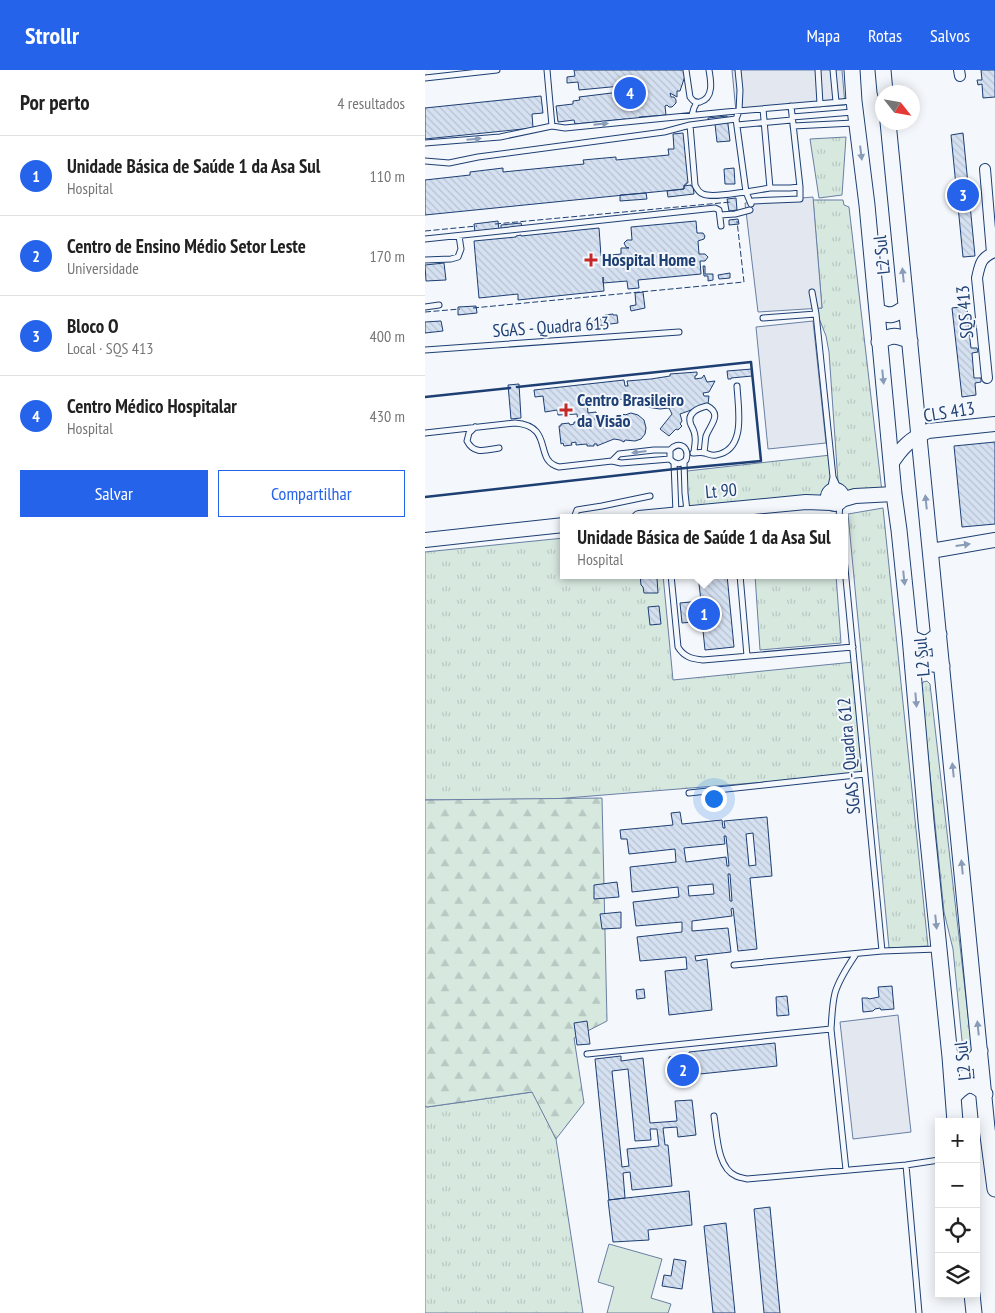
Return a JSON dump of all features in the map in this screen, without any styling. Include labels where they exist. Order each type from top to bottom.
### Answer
[{"type":"main road","name":"L2 Sul","points":[[853,70],[894,494],[910,636],[955,1118]]},
{"type":"main road","points":[[883,70],[884,85]]},
{"type":"main road","name":"L2 Sul","points":[[889,130],[981,1050],[987,1128],[995,1189]]},
{"type":"main road","points":[[877,311],[885,315],[892,315],[906,307]]},
{"type":"main road","points":[[879,342],[893,336],[900,336],[909,341]]},
{"type":"main road","points":[[910,636],[919,642],[926,643],[932,641],[939,634]]},
{"type":"main road","points":[[913,672],[927,663],[941,666]]},
{"type":"main road","points":[[950,1057],[961,1063],[968,1063],[975,1060],[981,1050]]},
{"type":"main road","points":[[953,1097],[962,1088],[969,1085],[977,1086],[985,1094]]},
{"type":"main road","points":[[972,1298],[974,1313]]},
{"type":"street","points":[[985,168],[994,252]]},
{"type":"street","name":"SQS 413","points":[[987,378],[977,278],[979,267],[984,258],[994,252]]},
{"type":"street","name":"CLS 413","points":[[891,464],[912,438],[928,431],[995,424]]},
{"type":"street","name":"Lt 90","points":[[673,514],[806,502],[838,497],[894,494]]},
{"type":"street","points":[[425,540],[560,525]]},
{"type":"street","points":[[931,551],[995,540]]},
{"type":"lane","points":[[425,78],[497,70]]},
{"type":"lane","points":[[547,70],[552,126]]},
{"type":"lane","points":[[687,70],[690,97],[697,102],[707,98],[710,93],[709,70]]},
{"type":"lane","points":[[738,70],[740,90],[739,111],[736,122],[745,192],[752,203],[800,198],[791,106]]},
{"type":"lane","points":[[818,70],[820,104]]},
{"type":"lane","points":[[833,70],[836,102]]},
{"type":"lane","points":[[692,115],[697,102]]},
{"type":"lane","points":[[425,143],[500,136],[552,126],[565,128],[836,102],[856,112]]},
{"type":"lane","points":[[763,109],[769,188]]},
{"type":"lane","points":[[425,162],[449,162],[664,132],[690,126],[736,122],[792,121],[856,112]]},
{"type":"lane","points":[[792,121],[856,112]]},
{"type":"lane","points":[[690,126],[695,184],[697,190],[704,195],[800,186]]},
{"type":"lane","points":[[425,239],[715,208],[719,210],[721,226]]},
{"type":"lane","points":[[720,215],[751,210]]},
{"type":"lane","points":[[425,260],[458,257],[461,249],[459,236]]},
{"type":"lane","points":[[812,292],[839,514]]},
{"type":"lane","points":[[425,307],[439,306]]},
{"type":"lane","points":[[763,318],[816,314]]},
{"type":"lane","name":"SGAS - Quadra 613","points":[[425,350],[679,332]]},
{"type":"lane","points":[[691,454],[704,452],[711,455],[719,454],[731,447],[737,440],[739,428],[737,386]]},
{"type":"lane","points":[[425,433],[515,423],[525,424],[539,433],[548,460],[553,466],[559,467],[612,461],[621,463],[672,461],[679,464],[684,462],[691,454],[695,436],[691,415],[693,412],[709,406],[714,411],[715,418],[707,436],[704,452]]},
{"type":"lane","points":[[475,427],[469,433],[467,440],[470,446],[481,451],[499,448]]},
{"type":"lane","points":[[612,461],[619,454],[670,450],[674,446],[680,445],[691,454]]},
{"type":"lane","points":[[670,450],[682,513]]},
{"type":"lane","points":[[682,513],[685,493],[684,462]]},
{"type":"lane","points":[[576,514],[577,510],[583,508],[650,496]]},
{"type":"lane","points":[[671,579],[678,647],[685,656],[693,659],[703,660],[853,647]]},
{"type":"lane","points":[[740,579],[747,656]]},
{"type":"lane","name":"SGAS - Quadra 612","points":[[846,579],[882,951]]},
{"type":"lane","points":[[689,793],[865,774]]},
{"type":"lane","points":[[734,965],[882,951],[939,949]]},
{"type":"lane","points":[[846,1170],[831,1029],[832,1009],[836,992],[856,954]]},
{"type":"lane","points":[[587,1054],[831,1029]]},
{"type":"lane","points":[[714,1116],[719,1151],[723,1162],[735,1176],[747,1179],[906,1165],[935,1161]]},
{"type":"lane","points":[[906,1165],[919,1313]]},
{"type":"green space","points":[[846,137],[842,195],[819,198],[810,139]]},
{"type":"green space","points":[[813,200],[843,200],[844,205],[849,207],[882,492],[843,492],[838,482],[829,352],[826,336],[815,308],[822,308]]},
{"type":"green space","points":[[831,455],[833,477],[830,491],[806,502],[688,513],[687,471]]},
{"type":"green space","points":[[883,508],[928,946],[889,948],[848,514]]},
{"type":"green space","points":[[560,538],[560,579],[663,579],[673,680],[854,662],[865,774],[554,799],[425,800],[425,552]]},
{"type":"green space","points":[[755,579],[836,579],[841,643],[760,650]]},
{"type":"green space","points":[[927,681],[930,684],[973,1059],[964,1061],[953,949],[944,912],[921,686],[923,682]]},
{"type":"green space","points":[[602,798],[607,1021],[574,1038],[584,1103],[556,1139],[532,1092],[425,1106],[425,800]]},
{"type":"green space","points":[[533,1092],[556,1139],[583,1313],[425,1313],[425,1106]]},
{"type":"green space","points":[[609,1244],[662,1259],[651,1298],[671,1304],[668,1313],[607,1313],[614,1287],[598,1282]]},
{"type":"shaded area","points":[[732,70],[842,70],[845,105],[736,112]]},
{"type":"shaded area","points":[[813,197],[822,308],[758,312],[745,203]]},
{"type":"shaded area","points":[[813,321],[826,443],[768,449],[756,327]]},
{"type":"shaded area","points":[[898,1015],[911,1132],[853,1139],[840,1022]]},
{"type":"building","points":[[574,70],[687,70],[680,91],[677,91],[677,97],[670,93],[671,97],[674,97],[676,100],[676,103],[672,107],[665,106],[666,115],[639,117],[639,120],[627,122],[626,119],[575,124],[574,120],[558,122],[556,106],[573,104],[573,101],[580,100],[579,97],[620,92],[619,90],[622,90],[621,86],[579,90],[578,82],[567,83],[567,77],[575,76]]},
{"type":"building","points":[[981,70],[995,70],[995,97],[983,98],[982,84],[978,85],[977,80],[982,80]]},
{"type":"building","points":[[541,96],[543,113],[532,114],[533,128],[425,139],[425,108]]},
{"type":"building","points":[[727,116],[730,141],[717,142],[715,124],[709,125],[708,118]]},
{"type":"building","points":[[683,133],[688,183],[684,185],[684,189],[425,215],[425,180],[470,175],[470,172],[503,168],[503,172],[584,164],[583,160],[616,157],[616,160],[669,155],[668,149],[674,149],[673,134]]},
{"type":"building","points":[[963,133],[975,256],[963,257],[951,135]]},
{"type":"building","points":[[734,168],[735,184],[725,184],[724,169]]},
{"type":"building","points":[[684,186],[693,186],[694,194],[668,197],[667,191],[684,189]]},
{"type":"building","points":[[646,193],[647,199],[620,201],[620,195]]},
{"type":"building","points":[[736,198],[737,210],[729,211],[727,199]]},
{"type":"building","points":[[738,219],[739,224],[729,225],[729,220]]},
{"type":"building","points":[[498,221],[499,230],[475,232],[474,224]]},
{"type":"building","name":"Hospital Home","points":[[696,221],[697,233],[703,233],[705,236],[704,239],[698,241],[699,254],[705,254],[708,257],[705,261],[700,261],[701,274],[638,280],[639,288],[628,289],[627,281],[603,283],[604,291],[518,300],[518,294],[479,298],[474,241],[599,228],[601,256],[621,254],[621,248],[629,248],[624,243],[627,240],[632,240],[631,227]]},
{"type":"building","points":[[521,223],[522,227],[501,229],[501,225]]},
{"type":"building","points":[[444,263],[446,280],[426,281],[425,265]]},
{"type":"building","points":[[703,266],[705,266],[705,274],[713,274],[713,280],[708,281],[708,276],[704,276]]},
{"type":"building","points":[[730,273],[730,278],[719,279],[718,275]]},
{"type":"building","points":[[643,292],[645,308],[631,311],[630,306],[636,305],[635,293]]},
{"type":"building","points":[[476,306],[477,313],[458,315],[458,307]]},
{"type":"building","points":[[967,306],[968,319],[974,318],[975,322],[968,323],[971,348],[977,348],[978,352],[972,353],[974,378],[981,378],[981,382],[975,383],[976,395],[962,397],[952,308]]},
{"type":"building","points":[[605,315],[617,315],[618,323],[587,327],[586,323],[605,318]]},
{"type":"building","points":[[441,321],[443,331],[425,333],[425,322]]},
{"type":"building","points":[[752,369],[752,376],[728,379],[727,371]]},
{"type":"building","name":"Centro Brasileiro da Visão","points":[[697,372],[695,379],[702,378],[704,375],[707,382],[715,381],[709,392],[703,393],[704,396],[709,396],[708,404],[680,414],[682,421],[680,424],[682,426],[669,436],[660,429],[672,414],[669,408],[647,407],[639,404],[641,400],[632,401],[632,398],[626,397],[626,399],[587,402],[588,413],[596,412],[597,417],[595,417],[595,420],[620,418],[624,414],[631,413],[638,415],[644,420],[646,428],[645,434],[641,439],[635,441],[625,440],[624,442],[614,439],[597,446],[597,444],[594,444],[594,446],[587,446],[587,444],[576,445],[576,442],[571,443],[572,445],[564,446],[563,443],[561,444],[559,426],[561,424],[569,423],[570,425],[578,422],[577,414],[558,415],[557,410],[545,412],[543,396],[535,397],[534,390],[624,380],[625,386],[628,386],[627,381]]},
{"type":"building","points":[[519,384],[521,418],[511,419],[508,385]]},
{"type":"building","points":[[995,442],[995,524],[962,527],[954,446]]},
{"type":"building","points":[[640,579],[657,579],[658,593],[644,593]]},
{"type":"building","points":[[698,579],[727,579],[734,647],[705,650],[702,621],[682,623],[680,603],[701,601]]},
{"type":"building","points":[[659,606],[661,624],[650,625],[648,607]]},
{"type":"building","points":[[680,812],[682,824],[722,820],[723,828],[725,828],[724,821],[767,817],[772,876],[750,878],[757,949],[738,951],[733,908],[731,909],[732,916],[692,921],[692,931],[728,928],[731,952],[695,956],[696,961],[707,959],[712,1010],[669,1015],[665,971],[687,969],[686,957],[640,961],[637,937],[682,932],[682,922],[636,926],[633,902],[679,897],[678,887],[632,892],[630,867],[676,862],[675,849],[629,854],[627,839],[621,839],[620,830],[673,825],[671,813]],"holes":[[[753,833],[756,865],[749,866],[746,834]],[[724,836],[726,836],[729,866],[727,866],[726,857],[686,862],[684,848],[725,844]],[[728,874],[730,874],[732,901],[730,901]],[[713,884],[714,894],[689,896],[688,886]]]},
{"type":"building","points":[[617,882],[619,897],[594,899],[594,885]]},
{"type":"building","points":[[621,912],[621,928],[602,929],[600,914]]},
{"type":"building","points":[[892,986],[894,1009],[881,1010],[880,1008],[863,1012],[862,998],[879,997],[878,987]]},
{"type":"building","points":[[644,989],[645,998],[637,999],[636,990]]},
{"type":"building","points":[[787,996],[789,1015],[777,1016],[776,997]]},
{"type":"building","points":[[587,1021],[590,1044],[577,1045],[574,1023]]},
{"type":"building","points":[[775,1043],[777,1066],[671,1077],[669,1057],[689,1055],[689,1052]]},
{"type":"building","points":[[621,1056],[621,1061],[643,1058],[650,1123],[677,1121],[675,1101],[692,1100],[696,1135],[678,1137],[677,1127],[663,1128],[665,1145],[668,1145],[672,1186],[632,1190],[630,1172],[623,1173],[625,1198],[609,1200],[595,1059]],"holes":[[[628,1069],[635,1141],[651,1140],[650,1129],[657,1129],[659,1146],[627,1149],[629,1166],[622,1167],[612,1071]]]},
{"type":"building","points":[[689,1191],[692,1225],[648,1230],[649,1240],[613,1242],[608,1200]]},
{"type":"building","points":[[770,1207],[780,1313],[764,1313],[754,1209]]},
{"type":"building","points":[[726,1223],[735,1313],[713,1313],[704,1226]]},
{"type":"building","points":[[674,1259],[686,1261],[682,1289],[662,1286],[664,1275],[671,1276]]},
{"type":"fence","points":[[495,224],[731,202]]},
{"type":"fence","points":[[473,308],[744,282],[737,221]]},
{"type":"fence","points":[[425,231],[477,226]]},
{"type":"fence","points":[[425,312],[460,309]]},
{"type":"wall","points":[[425,497],[761,461],[751,362],[517,387]]},
{"type":"wall","points":[[425,397],[510,388]]},
{"type":"place","name":"Centro Médico Hospitalar","points":[[630,93]]},
{"type":"place","name":"Bloco O","points":[[963,195]]},
{"type":"place","name":"Hospital Home","points":[[591,260]]},
{"type":"place","name":"Centro Brasileiro da Visão","points":[[566,410]]},
{"type":"place","name":"Unidade Básica de Saúde 1 da Asa Sul","points":[[704,614]]},
{"type":"place","name":"Centro de Ensino Médio Setor Leste","points":[[683,1070]]}]
